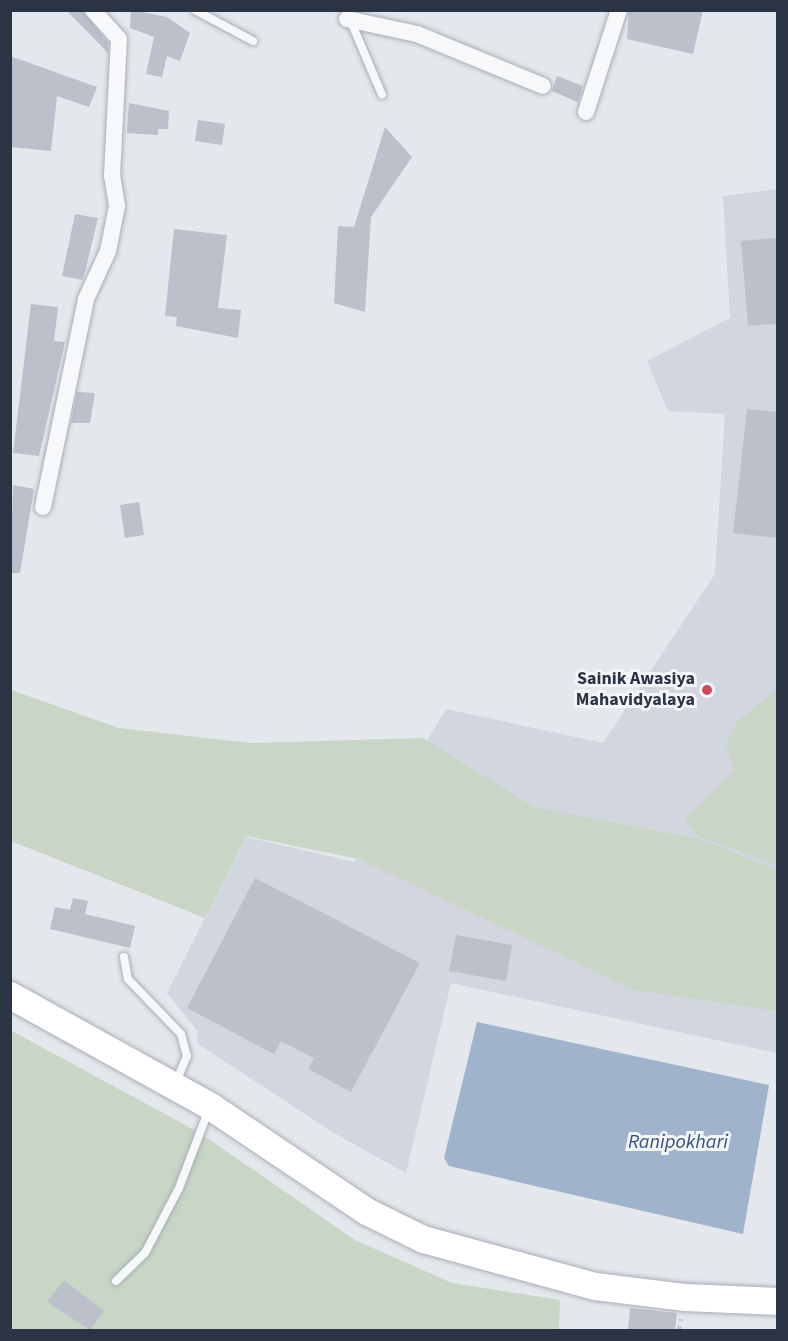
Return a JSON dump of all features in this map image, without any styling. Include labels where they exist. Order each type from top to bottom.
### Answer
[{"type":"main road","points":[[10,994],[175,1085],[210,1106],[366,1212],[423,1239],[595,1286],[685,1298],[777,1301]]},
{"type":"street","points":[[43,507],[86,299],[108,251],[117,206],[112,176],[119,39],[93,10]]},
{"type":"street","points":[[586,112],[619,10]]},
{"type":"street","points":[[346,15],[417,34],[543,86]]},
{"type":"lane","points":[[195,10],[254,41]]},
{"type":"lane","points":[[346,15],[382,95]]},
{"type":"lane","points":[[124,957],[128,979],[181,1034],[187,1056],[175,1085]]},
{"type":"lane","points":[[116,1281],[145,1253],[179,1188],[210,1106]]},
{"type":"shaded area","name":"Sainik Awasiya Mahavidyalaya","points":[[777,189],[777,1053],[451,983],[406,1173],[332,1132],[197,1043],[198,1032],[167,993],[246,837],[354,862],[446,709],[603,743],[715,574],[725,414],[668,411],[647,361],[730,318],[723,196]]},
{"type":"green space","points":[[777,689],[777,865],[697,836],[684,819],[734,771],[726,744],[737,722]]},
{"type":"green space","points":[[11,690],[119,728],[250,743],[423,738],[534,807],[703,840],[777,870],[777,1011],[635,990],[359,859],[246,836],[205,918],[11,841]]},
{"type":"green space","points":[[10,1030],[200,1133],[355,1240],[452,1283],[560,1300],[559,1330],[11,1330]]},
{"type":"water","name":"Ranipokhari","points":[[477,1022],[769,1085],[743,1234],[449,1166],[444,1158]]},
{"type":"building","points":[[66,10],[83,10],[108,43],[108,53]]},
{"type":"building","points":[[131,10],[167,17],[190,33],[180,61],[167,56],[162,77],[146,74],[154,37],[130,28]]},
{"type":"building","points":[[629,10],[703,10],[693,54],[627,39]]},
{"type":"building","points":[[10,56],[97,87],[89,107],[57,96],[51,151],[10,147]]},
{"type":"building","points":[[557,76],[583,86],[578,102],[552,91]]},
{"type":"building","points":[[129,103],[169,111],[168,129],[158,129],[158,135],[127,133]]},
{"type":"building","points":[[198,120],[225,124],[222,145],[195,141]]},
{"type":"building","points":[[385,127],[412,157],[371,217],[365,312],[334,303],[338,226],[354,227]]},
{"type":"building","points":[[75,214],[98,218],[83,280],[62,276]]},
{"type":"building","points":[[174,229],[227,235],[218,308],[241,310],[238,338],[176,326],[177,317],[165,316]]},
{"type":"building","points":[[777,238],[777,324],[748,326],[741,241]]},
{"type":"building","points":[[31,304],[58,307],[54,341],[65,342],[39,456],[13,453]]},
{"type":"building","points":[[77,392],[95,393],[90,423],[71,423]]},
{"type":"building","points":[[747,409],[777,412],[777,538],[733,533]]},
{"type":"building","points":[[13,485],[34,489],[20,573],[10,573]]},
{"type":"building","points":[[139,502],[144,535],[125,538],[120,505]]},
{"type":"building","points":[[255,878],[420,963],[351,1092],[308,1069],[314,1058],[281,1041],[274,1054],[187,1008]]},
{"type":"building","points":[[73,898],[88,901],[85,914],[135,926],[130,948],[50,929],[55,907],[70,910]]},
{"type":"building","points":[[456,935],[512,945],[506,981],[449,971]]},
{"type":"building","points":[[64,1280],[104,1311],[90,1330],[47,1302]]},
{"type":"building","points":[[630,1308],[677,1313],[675,1330],[628,1330]]},
{"type":"place","name":"Sainik Awasiya Mahavidyalaya","points":[[707,690]]}]
